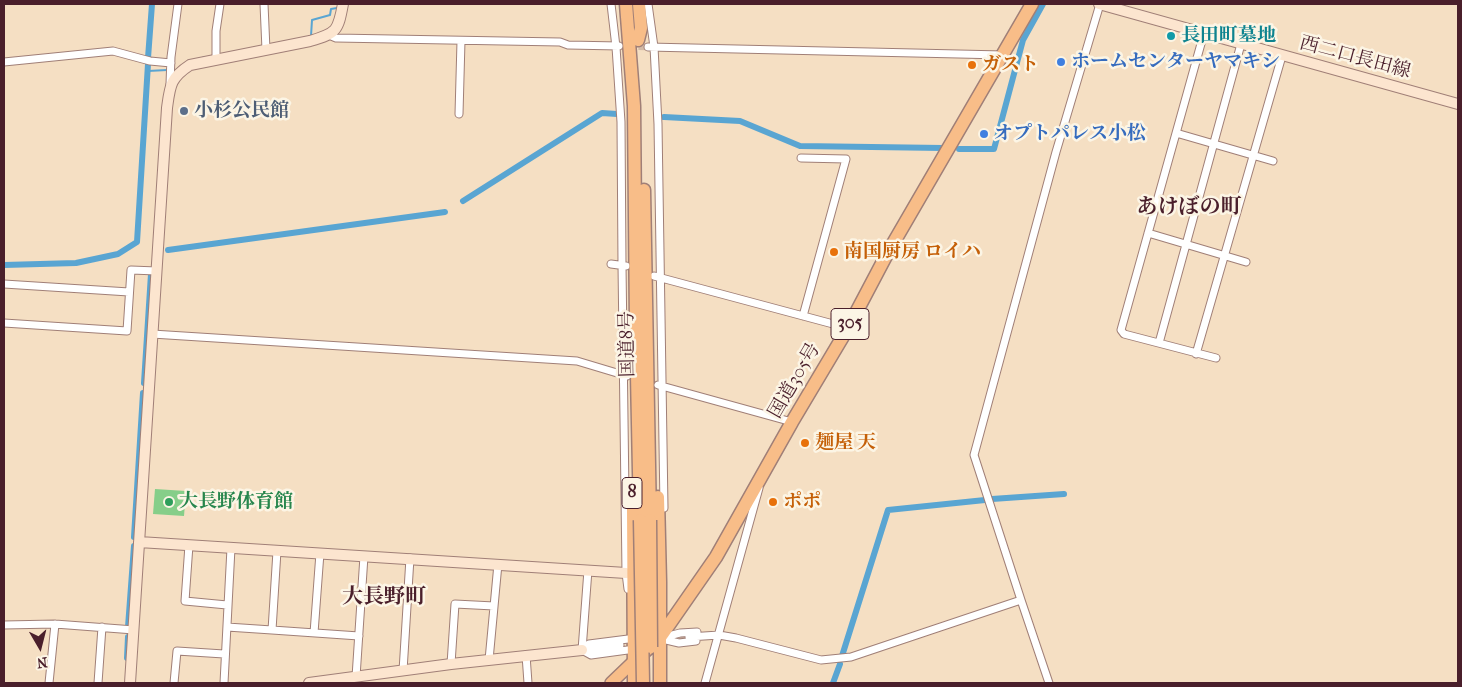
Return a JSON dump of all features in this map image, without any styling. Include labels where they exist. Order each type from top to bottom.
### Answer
[{"type":"highway","name":"8","points":[[621,4],[634,46]]},
{"type":"highway","name":"国道8号","points":[[626,4],[642,100],[646,315],[643,683]]},
{"type":"highway","name":"国道8号","points":[[633,4],[636,327],[652,683]]},
{"type":"highway","name":"8","points":[[634,46],[641,28],[638,4]]},
{"type":"highway","name":"国道305号","points":[[634,650],[659,639],[716,556],[848,328],[887,254],[1032,4]]},
{"type":"highway","name":"8","points":[[646,315],[654,398],[660,567],[659,677]]},
{"type":"highway","name":"8","points":[[634,683],[631,336],[636,327]]},
{"type":"highway","points":[[660,593],[670,603],[677,604],[688,599]]},
{"type":"highway","points":[[659,677],[664,683]]},
{"type":"main road","points":[[612,683],[634,650]]},
{"type":"street","points":[[122,683],[130,678],[134,630],[167,108],[178,4]]},
{"type":"street","points":[[216,60],[216,31],[220,4]]},
{"type":"street","points":[[264,4],[266,50]]},
{"type":"street","points":[[170,84],[177,73],[190,65],[310,41],[329,35],[338,26],[343,4]]},
{"type":"street","points":[[610,4],[634,46],[658,124],[657,276],[664,549],[660,567]]},
{"type":"street","points":[[633,617],[626,573],[626,375],[621,122],[634,46],[648,4]]},
{"type":"street","points":[[1049,683],[974,455],[1056,152],[1099,4]]},
{"type":"street","name":"西二口長田線","points":[[1099,4],[1458,104]]},
{"type":"street","points":[[1204,34],[1121,330],[1124,334],[1216,358]]},
{"type":"street","points":[[329,35],[336,38],[560,42],[568,45],[1003,55]]},
{"type":"street","points":[[460,114],[461,41]]},
{"type":"street","points":[[1158,343],[1242,44]]},
{"type":"street","points":[[4,62],[113,51],[150,61],[171,63]]},
{"type":"street","points":[[1196,354],[1282,56]]},
{"type":"street","points":[[1176,133],[1273,161]]},
{"type":"street","points":[[801,158],[846,159],[803,316]]},
{"type":"street","points":[[1148,233],[1246,262]]},
{"type":"street","points":[[611,264],[624,265]]},
{"type":"street","points":[[4,323],[127,331],[131,270],[157,271]]},
{"type":"street","points":[[657,276],[848,328]]},
{"type":"street","points":[[4,284],[129,292]]},
{"type":"street","points":[[152,334],[576,361],[626,375]]},
{"type":"street","points":[[661,385],[792,422]]},
{"type":"street","points":[[705,683],[762,477]]},
{"type":"street","points":[[139,542],[626,573]]},
{"type":"street","points":[[189,545],[185,601],[227,605]]},
{"type":"street","points":[[224,683],[224,654],[231,548]]},
{"type":"street","points":[[272,630],[277,551]]},
{"type":"street","points":[[314,633],[320,553]]},
{"type":"street","points":[[356,677],[364,556]]},
{"type":"street","points":[[403,671],[410,558]]},
{"type":"street","points":[[489,660],[498,564]]},
{"type":"street","points":[[582,650],[588,570]]},
{"type":"street","points":[[689,638],[719,635],[820,660],[851,657],[1021,600]]},
{"type":"street","points":[[451,664],[455,604],[494,606]]},
{"type":"street","points":[[4,624],[54,624],[134,630]]},
{"type":"street","points":[[49,683],[54,624]]},
{"type":"street","points":[[98,683],[102,627]]},
{"type":"street","points":[[227,628],[359,636]]},
{"type":"street","points":[[582,650],[591,654],[634,650],[659,639],[679,642],[714,640],[719,635]]},
{"type":"street","points":[[582,650],[589,644],[634,650]]},
{"type":"street","points":[[309,683],[451,664],[620,645]]},
{"type":"street","points":[[174,683],[177,651],[224,654]]},
{"type":"street","points":[[526,655],[528,683]]},
{"type":"green space","name":"大長野体育館","points":[[155,489],[186,491],[184,516],[153,514]]},
{"type":"waterway","points":[[148,58],[152,4]]},
{"type":"waterway","points":[[959,149],[994,149],[1023,40],[1043,4]]},
{"type":"waterway","points":[[311,36],[312,20],[330,15],[331,9],[337,8]]},
{"type":"waterway","points":[[194,60],[206,57]]},
{"type":"waterway","points":[[4,265],[76,263],[118,254],[137,242],[148,64]]},
{"type":"waterway","points":[[148,71],[167,70]]},
{"type":"waterway","points":[[463,201],[602,113],[617,114]]},
{"type":"waterway","points":[[664,117],[740,121],[800,146],[943,148]]},
{"type":"waterway","points":[[168,250],[445,212]]},
{"type":"waterway","points":[[144,383],[151,274]]},
{"type":"waterway","points":[[134,537],[143,393]]},
{"type":"waterway","points":[[992,499],[1064,494]]},
{"type":"waterway","points":[[842,656],[888,510],[985,500]]},
{"type":"waterway","points":[[128,627],[134,546]]},
{"type":"waterway","points":[[127,658],[128,637]]},
{"type":"waterway","points":[[833,683],[840,664]]},
{"type":"tunnel","points":[[628,46],[648,47]]},
{"type":"tunnel","points":[[668,640],[689,637]]},
{"type":"place","name":"長田町墓地","points":[[1171,36]]},
{"type":"place","name":"ホームセンターヤマキシ","points":[[1061,62]]},
{"type":"place","name":"ガスト","points":[[972,65]]},
{"type":"place","name":"小杉公民館","points":[[184,111]]},
{"type":"place","name":"オプトパレス小松","points":[[984,134]]},
{"type":"place","name":"南国厨房 ロイハ","points":[[834,252]]},
{"type":"place","name":"麺屋 天","points":[[805,443]]},
{"type":"place","name":"大長野体育館","points":[[169,502]]},
{"type":"place","name":"ポポ","points":[[773,502]]},
{"type":"district","name":"あけぼの町","points":[[1189,208]]},
{"type":"district","name":"大長野町","points":[[384,598]]}]
